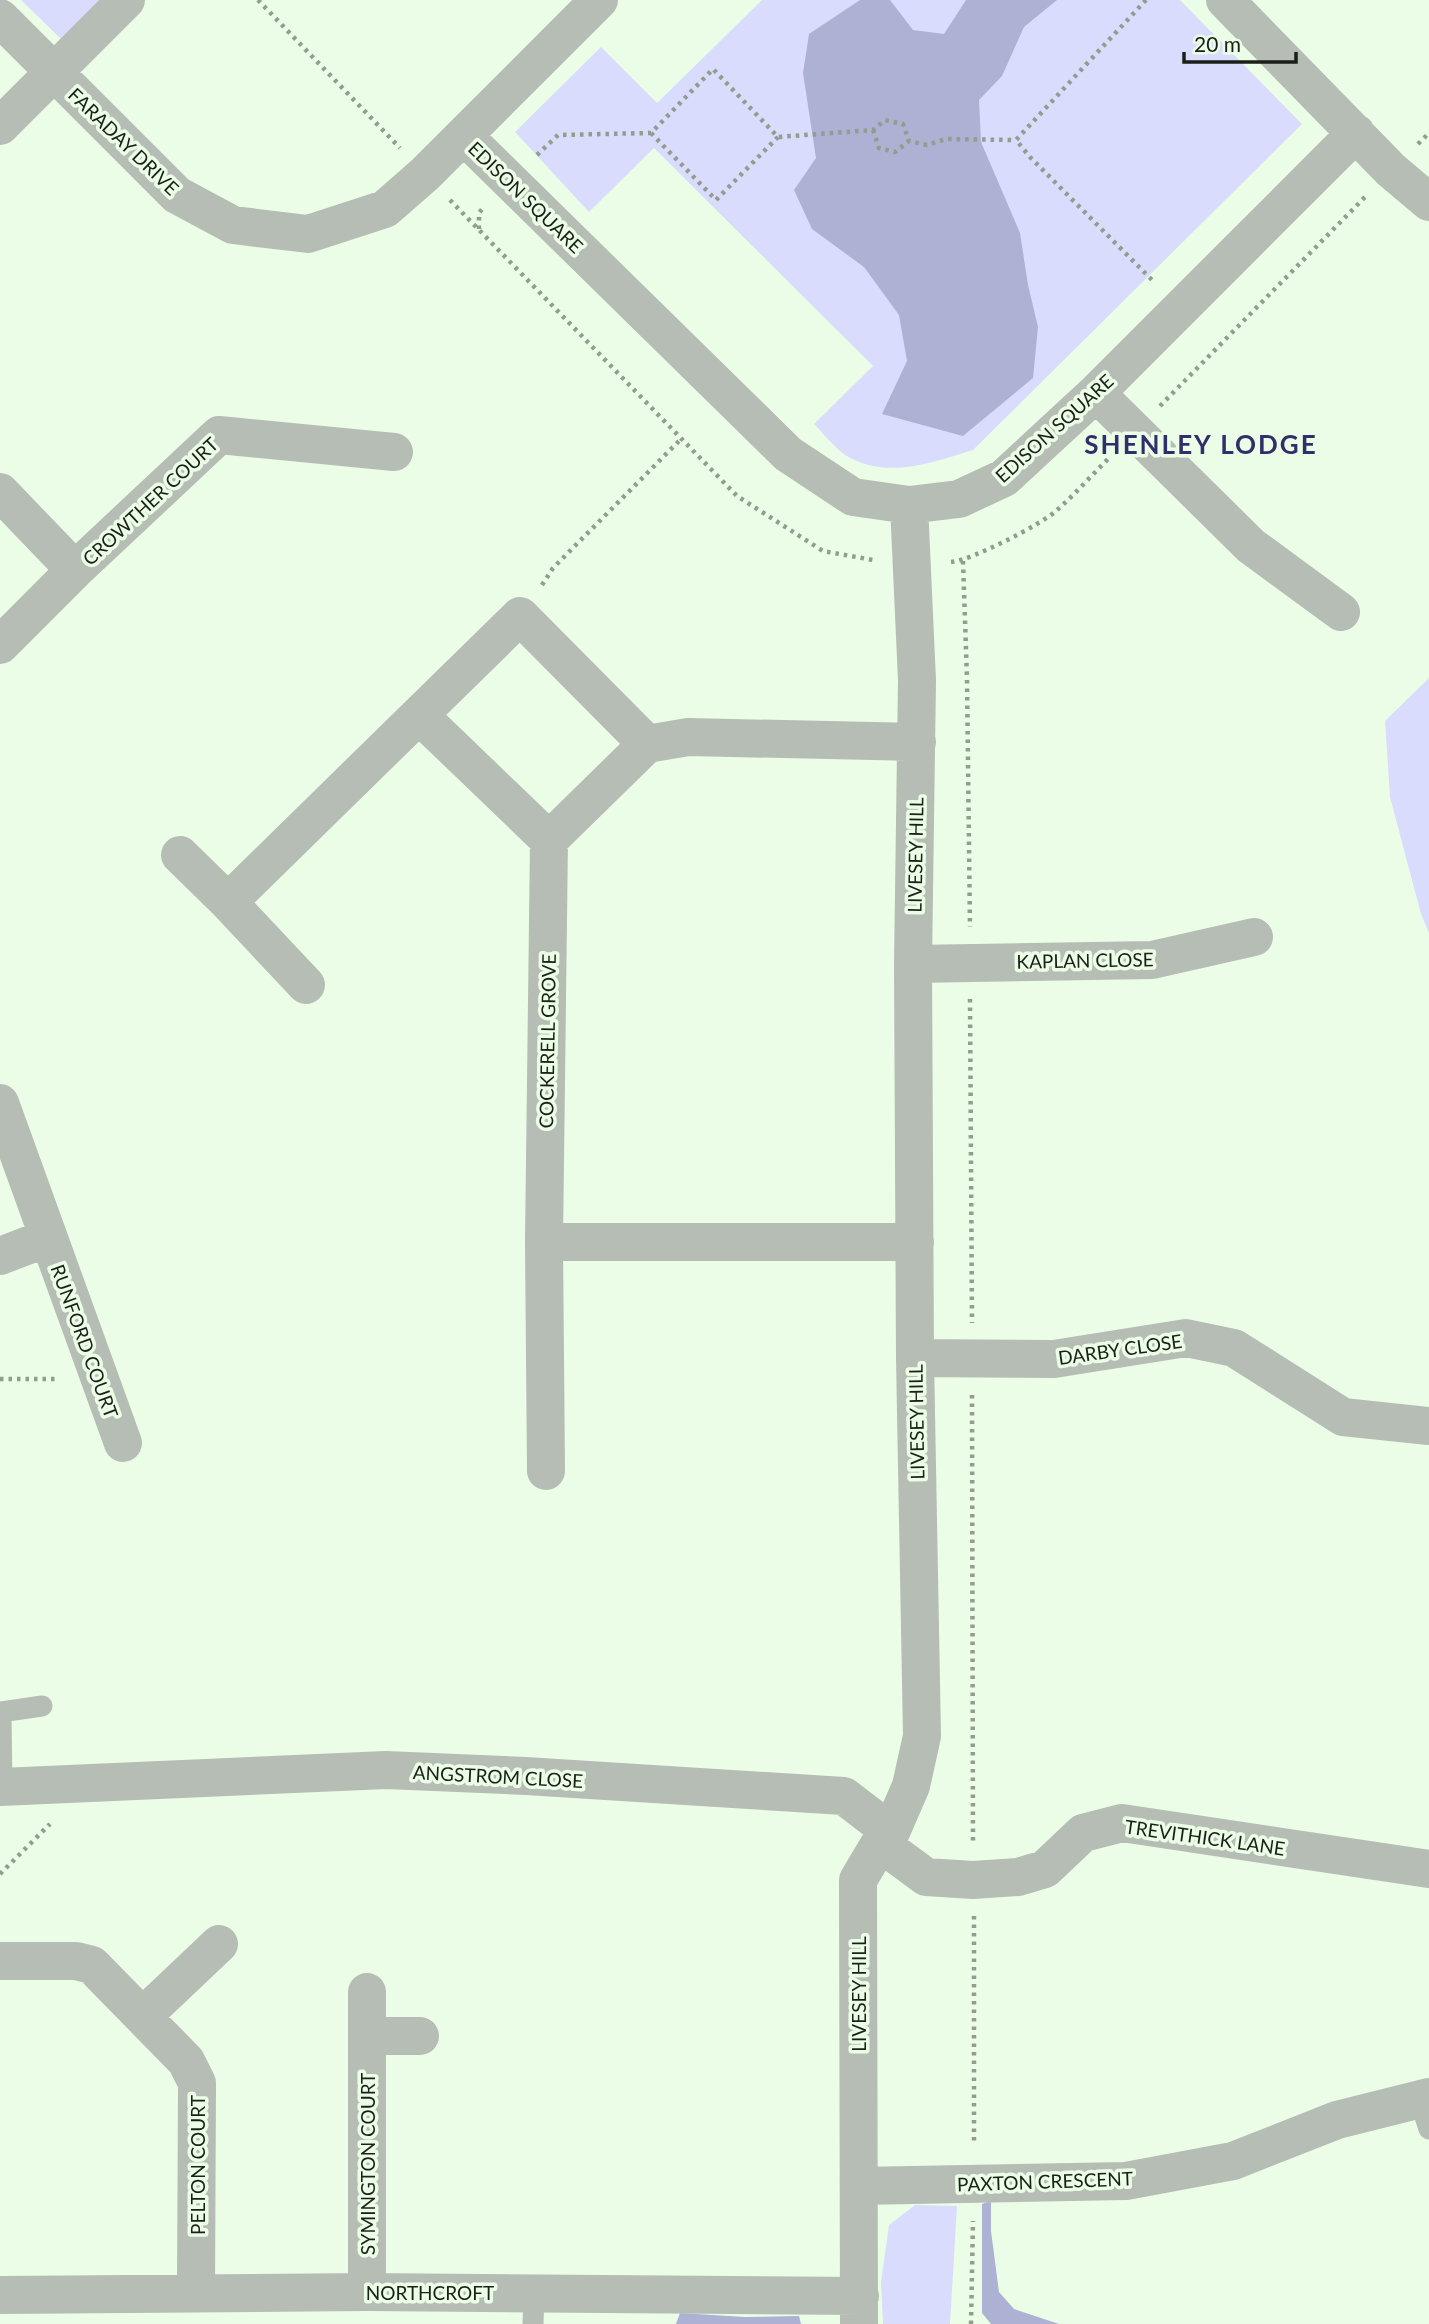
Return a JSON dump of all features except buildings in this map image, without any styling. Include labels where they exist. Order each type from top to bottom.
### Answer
[{"type":"street","points":[[0,126],[126,0]]},
{"type":"street","name":"FARADAY DRIVE","points":[[0,18],[177,195],[233,225],[308,234],[385,209],[464,136],[599,0]]},
{"type":"street","points":[[1225,0],[1391,170],[1429,202]]},
{"type":"street","name":"EDISON SQUARE","points":[[464,136],[788,454],[853,497],[909,505],[959,499],[1004,478],[1096,393],[1356,133]]},
{"type":"street","points":[[1096,393],[1251,546],[1341,612]]},
{"type":"street","name":"CROWTHER COURT","points":[[0,645],[75,570],[219,435],[394,452]]},
{"type":"street","name":"CROWTHER COURT","points":[[0,492],[75,570]]},
{"type":"street","name":"LIVESEY HILL","points":[[859,2310],[858,1881],[886,1838],[911,1786],[922,1736],[915,1358],[913,964],[917,742],[909,505]]},
{"type":"street","points":[[228,902],[520,616],[647,744]]},
{"type":"street","points":[[420,716],[550,840],[647,744],[688,737],[917,742]]},
{"type":"street","name":"COCKERELL GROVE","points":[[546,1471],[544,1242],[550,840]]},
{"type":"street","points":[[180,855],[306,985]]},
{"type":"street","name":"KAPLAN CLOSE","points":[[913,964],[1152,960],[1254,937]]},
{"type":"street","name":"RUNFORD COURT","points":[[0,1103],[123,1443]]},
{"type":"street","name":"RUNFORD COURT","points":[[0,1256],[47,1238]]},
{"type":"street","points":[[544,1242],[915,1242]]},
{"type":"street","name":"DARBY CLOSE","points":[[915,1358],[1054,1359],[1186,1338],[1234,1348],[1343,1418],[1429,1426]]},
{"type":"street","name":"ANGSTROM CLOSE","points":[[1,1787],[386,1770],[636,1783],[844,1796],[886,1838]]},
{"type":"street","name":"TREVITHICK LANE","points":[[886,1838],[926,1877],[973,1880],[1018,1877],[1045,1868],[1083,1833],[1122,1823],[1429,1869]]},
{"type":"street","points":[[143,2016],[219,1944]]},
{"type":"street","name":"PELTON COURT","points":[[0,1961],[76,1961],[92,1965],[186,2061],[197,2083],[196,2292]]},
{"type":"street","name":"SYMINGTON COURT","points":[[367,1992],[367,2292]]},
{"type":"street","points":[[367,2036],[419,2036]]},
{"type":"street","name":"PAXTON CRESCENT","points":[[859,2186],[1126,2181],[1233,2161],[1337,2120],[1426,2108]]},
{"type":"street","name":"NORTHCROFT","points":[[0,2295],[367,2292],[534,2308],[859,2310]]},
{"type":"lane","points":[[1,1787],[0,1712],[42,1706]]},
{"type":"path","points":[[258,0],[737,496],[823,551],[913,568],[963,561],[1055,513],[1429,133]]},
{"type":"path","points":[[1016,140],[1146,0]]},
{"type":"path","points":[[479,230],[479,213],[558,135],[651,133],[713,69],[778,137]]},
{"type":"path","points":[[651,133],[716,200],[778,137],[873,130],[885,120],[903,124],[909,141]]},
{"type":"path","points":[[873,130],[879,148],[895,152],[909,141]]},
{"type":"path","points":[[909,141],[927,145],[946,139],[1016,140],[1164,292]]},
{"type":"path","points":[[520,616],[553,568],[681,439]]},
{"type":"path","points":[[963,561],[967,679],[972,1357],[974,2184],[971,2324]]},
{"type":"path","points":[[0,1379],[100,1379]]},
{"type":"path","points":[[0,1874],[94,1782]]},
{"type":"shaded area","points":[[21,0],[100,0],[62,40]]},
{"type":"shaded area","points":[[762,0],[1180,0],[1302,124],[973,450],[909,467],[876,467],[845,455],[814,424],[873,366],[654,148],[589,212],[515,132],[601,47],[657,103]]},
{"type":"shaded area","points":[[860,0],[890,0],[913,30],[944,34],[966,0],[1057,0],[1024,27],[1002,76],[979,100],[981,142],[1020,233],[1038,327],[1033,378],[963,436],[882,414],[907,361],[899,315],[864,267],[812,229],[794,190],[816,158],[803,73],[809,34]]},
{"type":"shaded area","points":[[1429,678],[1429,933],[1421,914],[1390,797],[1385,721]]},
{"type":"shaded area","points":[[991,2201],[991,2231],[999,2292],[1014,2309],[1059,2324],[991,2324],[982,2313],[982,2204]]},
{"type":"shaded area","points":[[915,2205],[957,2206],[950,2324],[883,2324],[881,2282],[889,2225]]},
{"type":"shaded area","points":[[680,2313],[745,2317],[799,2316],[801,2324],[676,2324]]},
{"type":"district","name":"SHENLEY LODGE","points":[[1201,444]]}]
